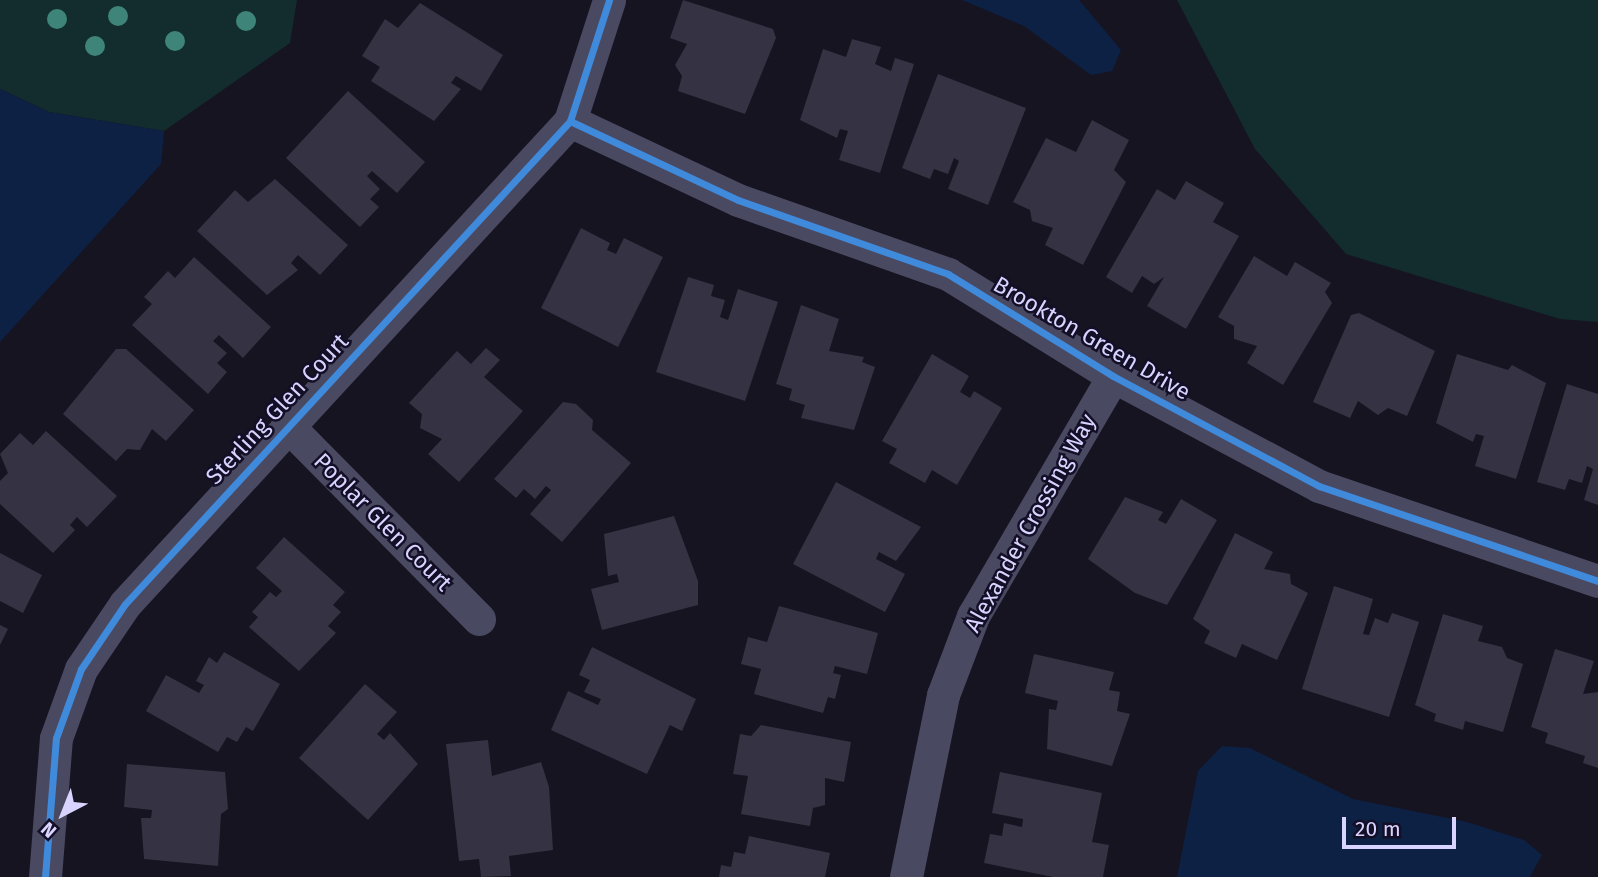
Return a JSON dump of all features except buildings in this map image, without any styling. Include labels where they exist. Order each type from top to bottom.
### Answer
[{"type":"street","name":"Sterling Glen Court","points":[[45,877],[56,738],[81,669],[125,604],[287,425],[570,121],[609,0]]},
{"type":"street","name":"Brookton Green Drive","points":[[570,121],[738,200],[948,274],[1113,376],[1319,486],[1598,581]]},
{"type":"street","name":"Alexander Crossing Way","points":[[906,877],[943,695],[972,617],[1113,376]]},
{"type":"street","name":"Poplar Glen Court","points":[[287,425],[479,619]]},
{"type":"green space","points":[[0,0],[297,0],[290,43],[164,131],[49,112],[0,89]]},
{"type":"green space","points":[[1177,0],[1598,0],[1598,322],[1560,319],[1346,254],[1255,149]]},
{"type":"water","points":[[962,0],[1079,0],[1121,50],[1112,71],[1091,75],[1024,26]]},
{"type":"water","points":[[0,89],[49,112],[164,131],[161,164],[0,342]]},
{"type":"water","points":[[1222,746],[1250,748],[1353,799],[1467,822],[1524,840],[1542,855],[1530,877],[1177,877],[1198,771]]},
{"type":"cycle path","points":[[45,877],[56,738],[81,669],[125,604],[570,121],[609,0]]},
{"type":"cycle path","points":[[570,121],[738,200],[948,274],[1113,376],[1319,486],[1598,581]]}]
